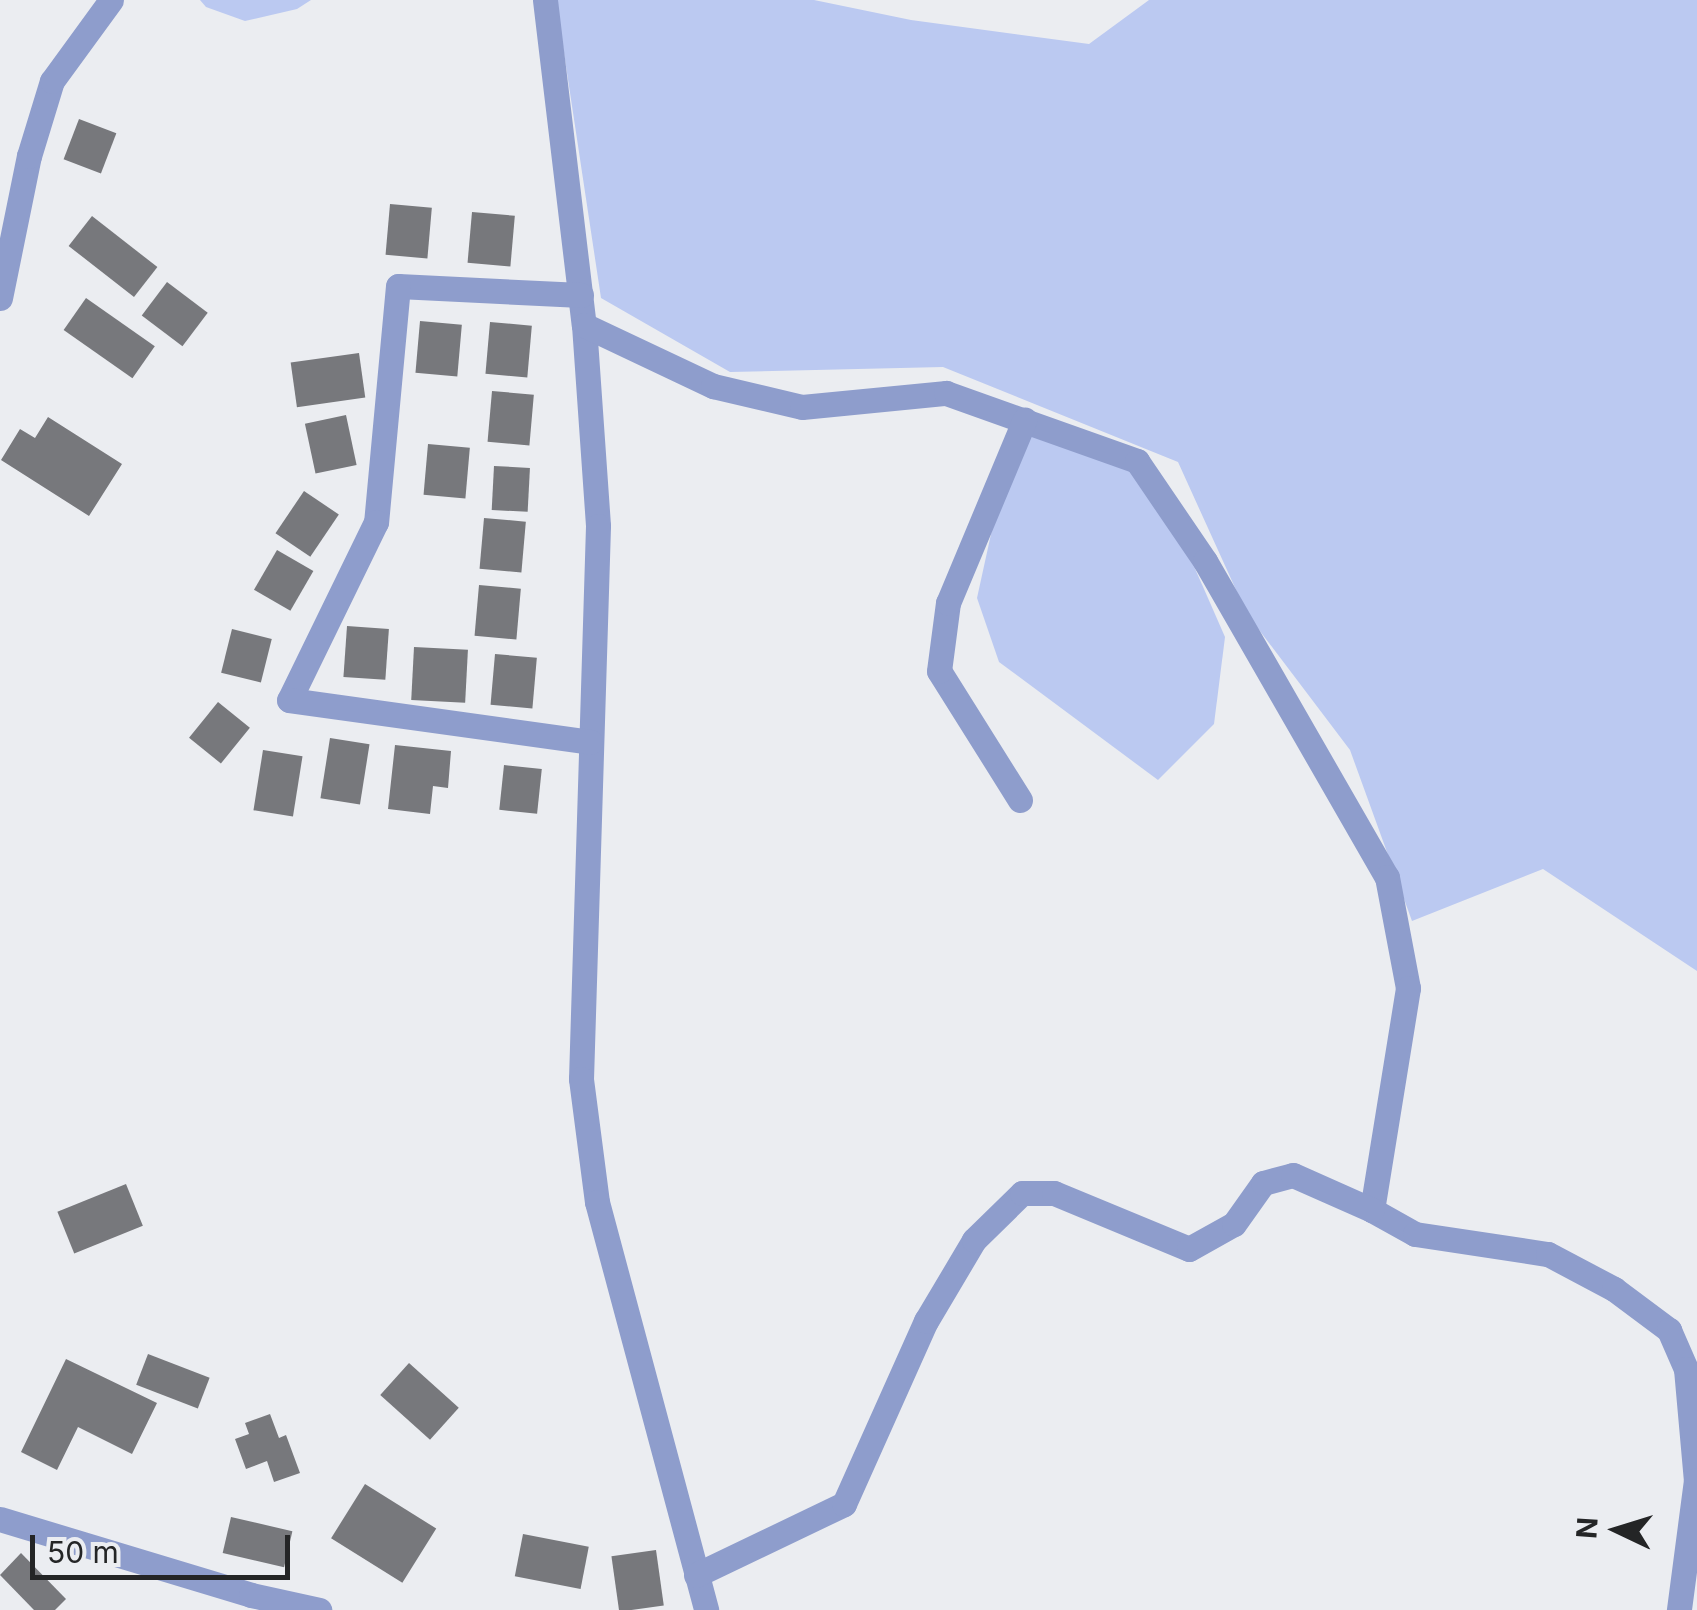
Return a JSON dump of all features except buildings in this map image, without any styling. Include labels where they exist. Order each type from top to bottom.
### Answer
[{"type":"street","points":[[0,298],[29,156],[52,80],[110,0]]},
{"type":"street","points":[[545,0],[584,325],[598,526],[581,1079],[597,1202],[706,1610]]},
{"type":"street","points":[[580,295],[398,286],[376,522],[289,700],[590,742]]},
{"type":"street","points":[[584,325],[713,386],[802,407],[946,393],[1137,460],[1205,561],[1387,878],[1408,988],[1372,1210]]},
{"type":"street","points":[[1020,800],[938,671],[948,603],[1025,419]]},
{"type":"street","points":[[696,1575],[844,1504],[926,1320],[974,1240],[1022,1192],[1054,1193],[1189,1249],[1234,1224],[1263,1183],[1293,1174],[1415,1234],[1548,1254],[1614,1290],[1668,1330],[1686,1369],[1696,1480],[1678,1610]]},
{"type":"street","points":[[0,1518],[250,1595],[319,1610]]},
{"type":"shaded area","points":[[200,0],[311,0],[297,9],[245,21],[206,7]]},
{"type":"shaded area","points":[[556,0],[814,0],[911,20],[1089,44],[1149,0],[1697,0],[1697,971],[1543,869],[1412,921],[1350,750],[1247,614],[1178,462],[943,367],[730,372],[601,298]]},
{"type":"shaded area","points":[[1027,434],[1116,452],[1179,532],[1225,637],[1214,724],[1158,780],[999,662],[977,598],[993,525]]}]
